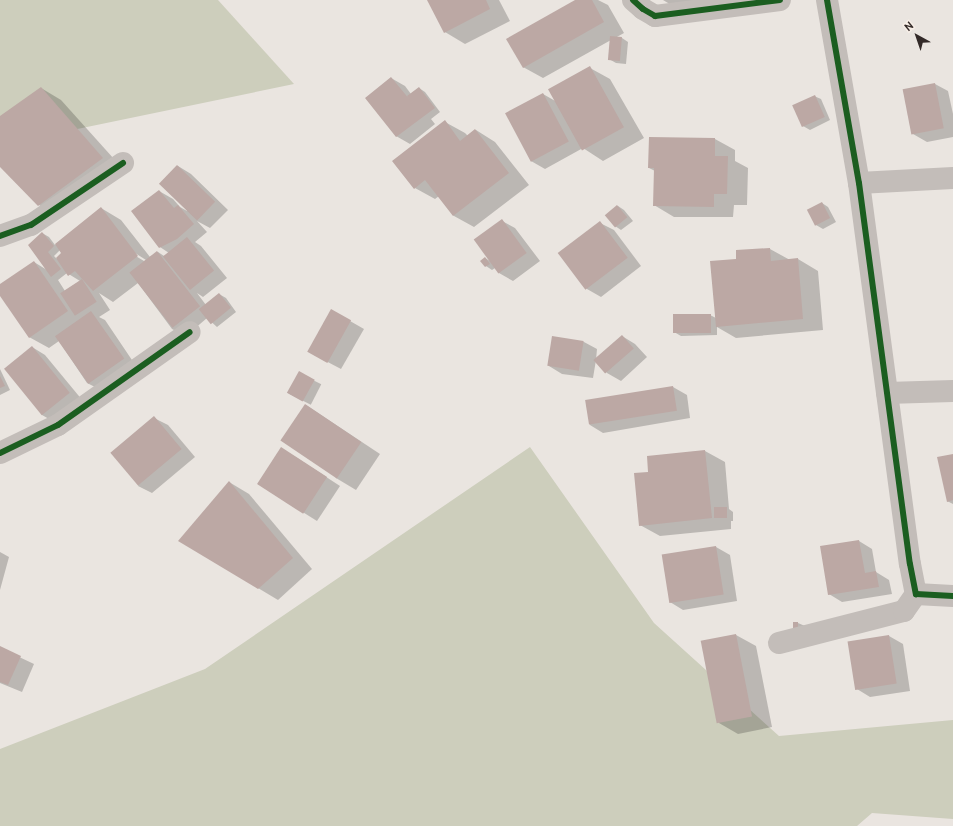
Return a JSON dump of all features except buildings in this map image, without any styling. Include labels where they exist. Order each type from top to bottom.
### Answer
[{"type":"street","points":[[633,0],[642,9],[655,16],[780,0]]},
{"type":"street","points":[[779,643],[904,611],[916,594],[910,564],[859,183],[827,0]]},
{"type":"street","points":[[0,236],[31,225],[122,163]]},
{"type":"street","points":[[859,183],[953,178]]},
{"type":"street","points":[[0,453],[58,425],[190,332]]},
{"type":"street","points":[[887,392],[953,391]]},
{"type":"street","points":[[916,594],[953,596]]},
{"type":"green space","points":[[0,0],[218,0],[294,84],[0,145]]},
{"type":"green space","points":[[530,447],[654,623],[779,736],[953,720],[953,819],[872,813],[857,826],[0,826],[0,749],[205,669]]},
{"type":"cycle path","points":[[633,0],[643,9],[655,16],[780,0]]},
{"type":"cycle path","points":[[827,0],[859,183],[910,564],[916,594],[953,596]]},
{"type":"cycle path","points":[[0,236],[31,225],[123,163]]},
{"type":"cycle path","points":[[0,453],[58,425],[190,332]]}]
